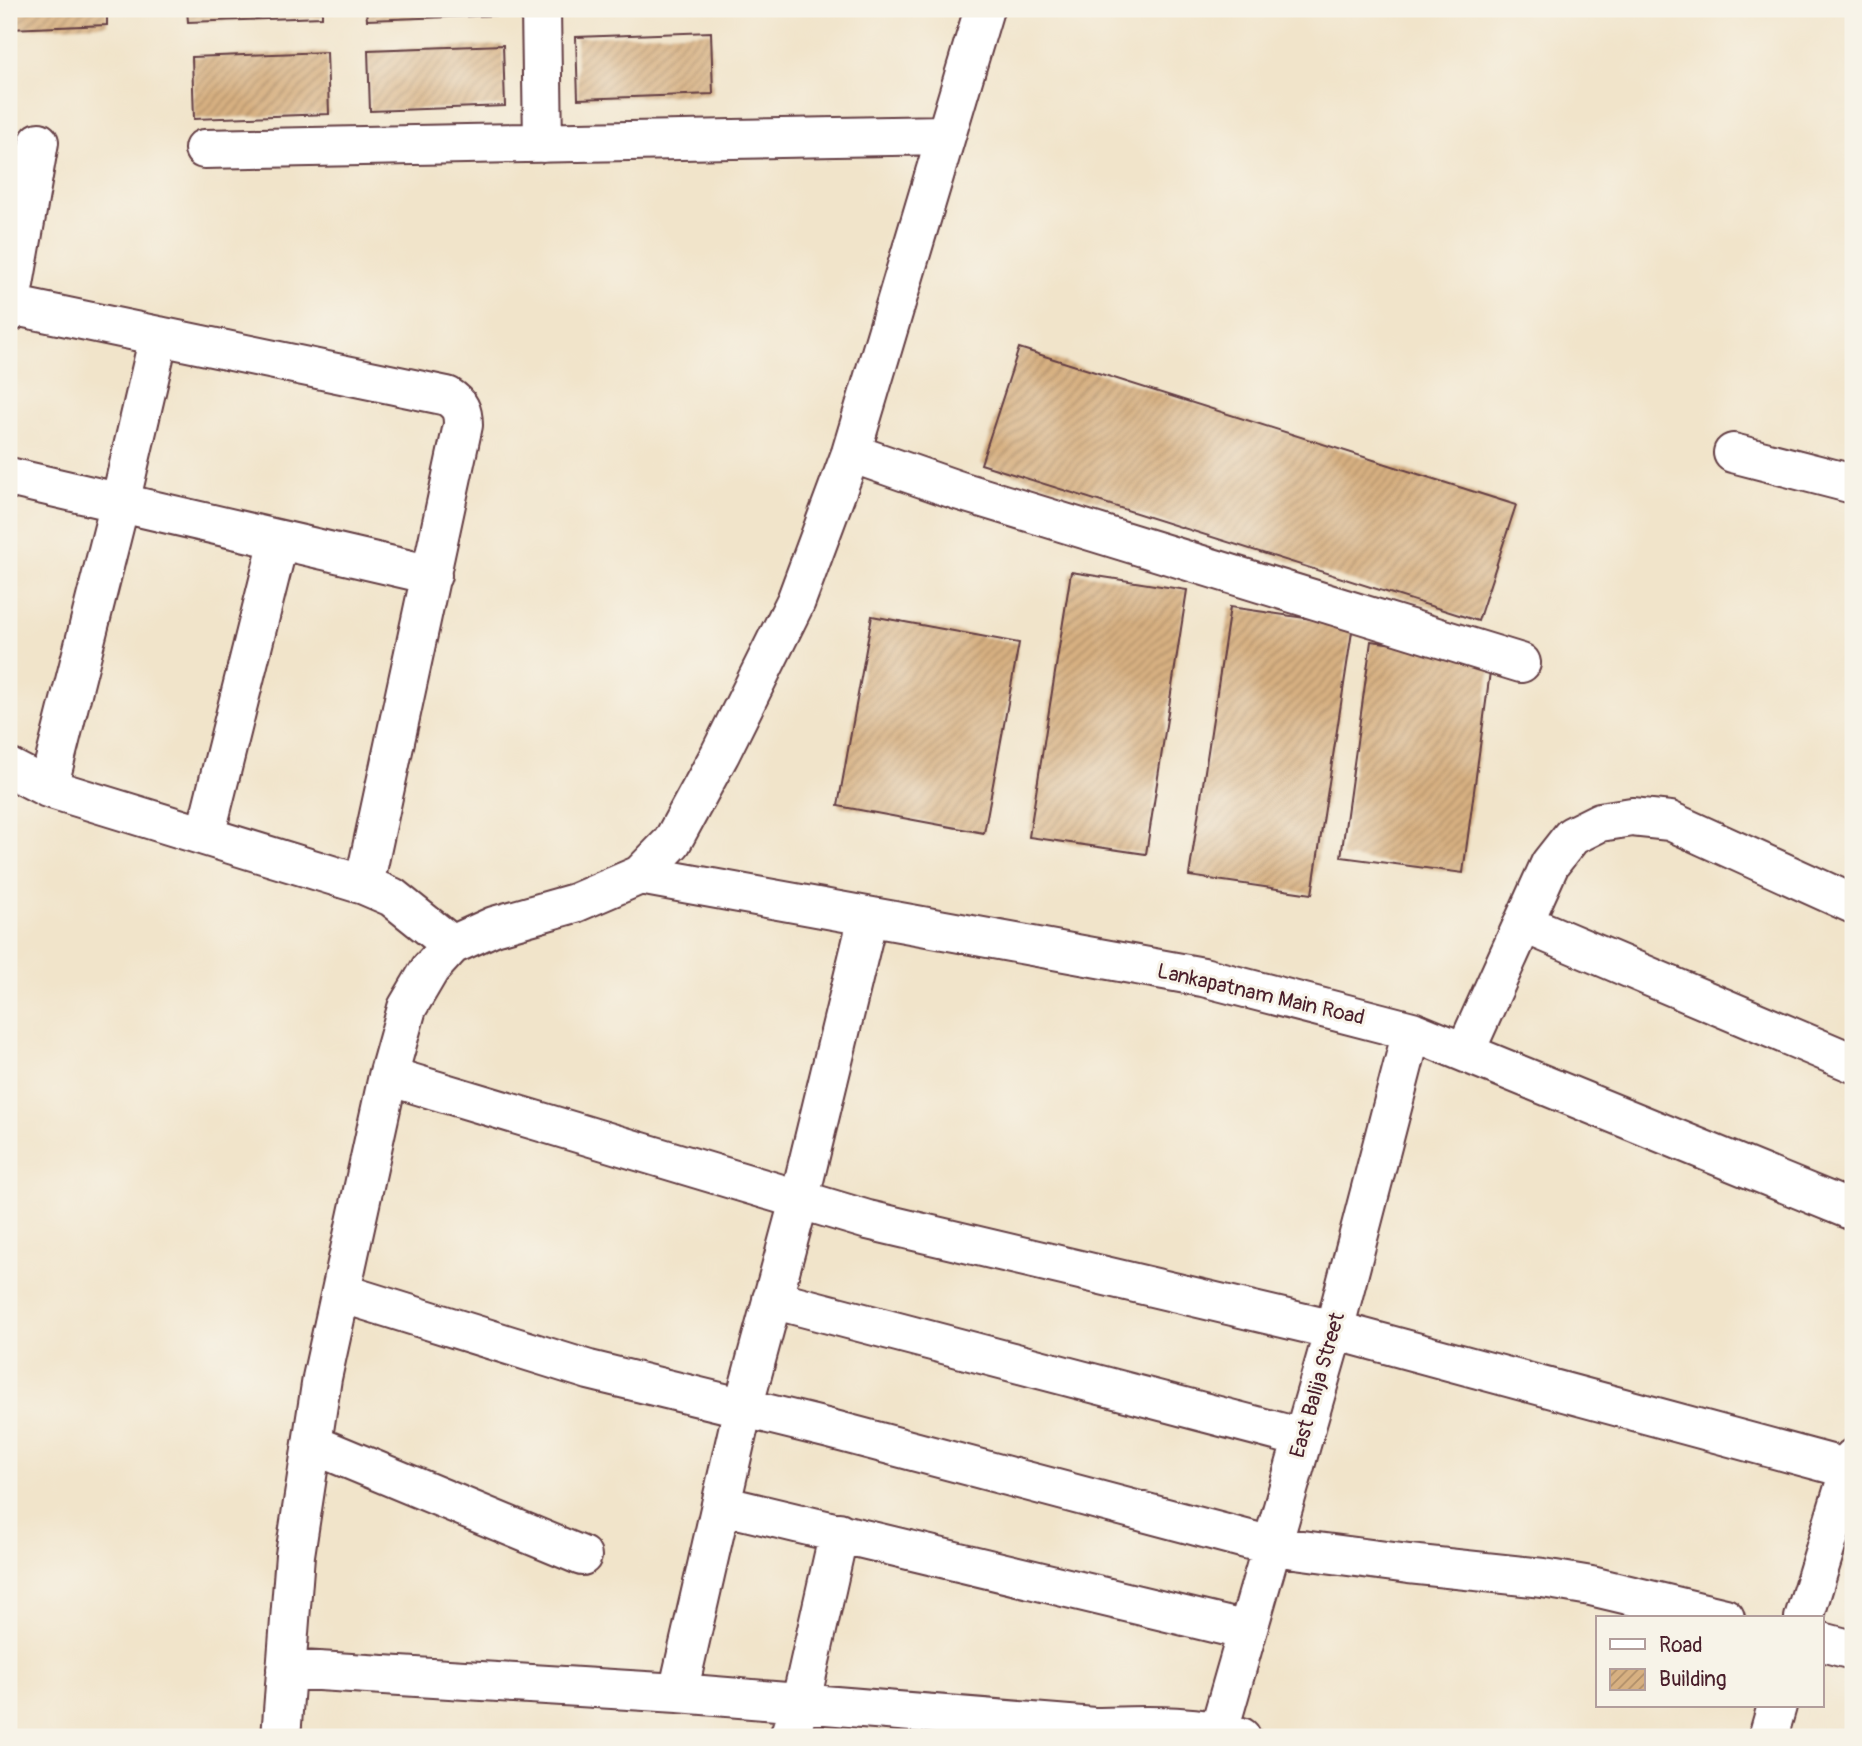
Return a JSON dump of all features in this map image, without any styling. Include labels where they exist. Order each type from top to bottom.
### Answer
[{"type":"street","points":[[541,9],[543,143]]},
{"type":"street","points":[[281,1737],[295,1555],[322,1378],[388,1076],[407,1009],[430,969],[452,945],[494,926],[575,902],[640,875],[672,842],[720,754],[796,601],[851,453],[984,9]]},
{"type":"street","points":[[204,149],[945,135]]},
{"type":"street","points":[[39,142],[9,309],[159,336],[447,396],[457,402],[463,412],[463,425],[432,575],[364,885]]},
{"type":"street","points":[[48,788],[159,336]]},
{"type":"street","points":[[851,453],[957,490],[1521,663]]},
{"type":"street","points":[[1733,453],[1853,484]]},
{"type":"street","points":[[9,477],[432,575]]},
{"type":"street","points":[[205,836],[279,540]]},
{"type":"street","points":[[9,768],[48,788],[364,885],[392,897],[452,945]]},
{"type":"street","points":[[1465,1052],[1550,864],[1572,836],[1600,822],[1632,817],[1670,821],[1853,904]]},
{"type":"street","name":"Lankapatnam Main Road","points":[[640,875],[1203,977],[1412,1031],[1853,1211]]},
{"type":"street","points":[[678,1693],[743,1408],[799,1200],[868,917]]},
{"type":"street","points":[[1523,923],[1853,1063]]},
{"type":"street","name":"East Balija Street","points":[[1226,1735],[1247,1631],[1334,1330],[1412,1031]]},
{"type":"street","points":[[388,1076],[868,1220],[1334,1330],[1852,1466],[1805,1616]]},
{"type":"street","points":[[341,1293],[589,1370],[1272,1546],[1423,1566],[1543,1578],[1591,1586],[1717,1616]]},
{"type":"street","points":[[772,1299],[1302,1438]]},
{"type":"street","points":[[312,1444],[582,1556]]},
{"type":"street","points":[[721,1504],[1247,1631]]},
{"type":"street","points":[[789,1737],[801,1701],[839,1532]]},
{"type":"street","points":[[1824,1643],[1853,1650]]},
{"type":"street","points":[[286,1669],[801,1701],[1094,1727],[1156,1726],[1226,1735]]},
{"type":"street","points":[[1768,1737],[1776,1708]]},
{"type":"building","points":[[9,9],[107,9],[107,25],[9,29]]},
{"type":"building","points":[[187,9],[322,9],[322,17],[188,22]]},
{"type":"building","points":[[366,9],[501,9],[501,15],[367,20]]},
{"type":"building","points":[[711,32],[713,94],[578,99],[576,37]]},
{"type":"building","points":[[503,45],[505,106],[370,111],[368,50]]},
{"type":"building","points":[[327,52],[329,114],[194,119],[192,57]]},
{"type":"building","points":[[1019,348],[1516,505],[1478,621],[981,464]]},
{"type":"building","points":[[1071,572],[1187,590],[1146,854],[1029,837]]},
{"type":"building","points":[[1230,607],[1353,625],[1312,894],[1189,876]]},
{"type":"building","points":[[872,616],[1019,643],[984,833],[838,806]]},
{"type":"building","points":[[1371,641],[1492,657],[1463,873],[1341,857]]}]
